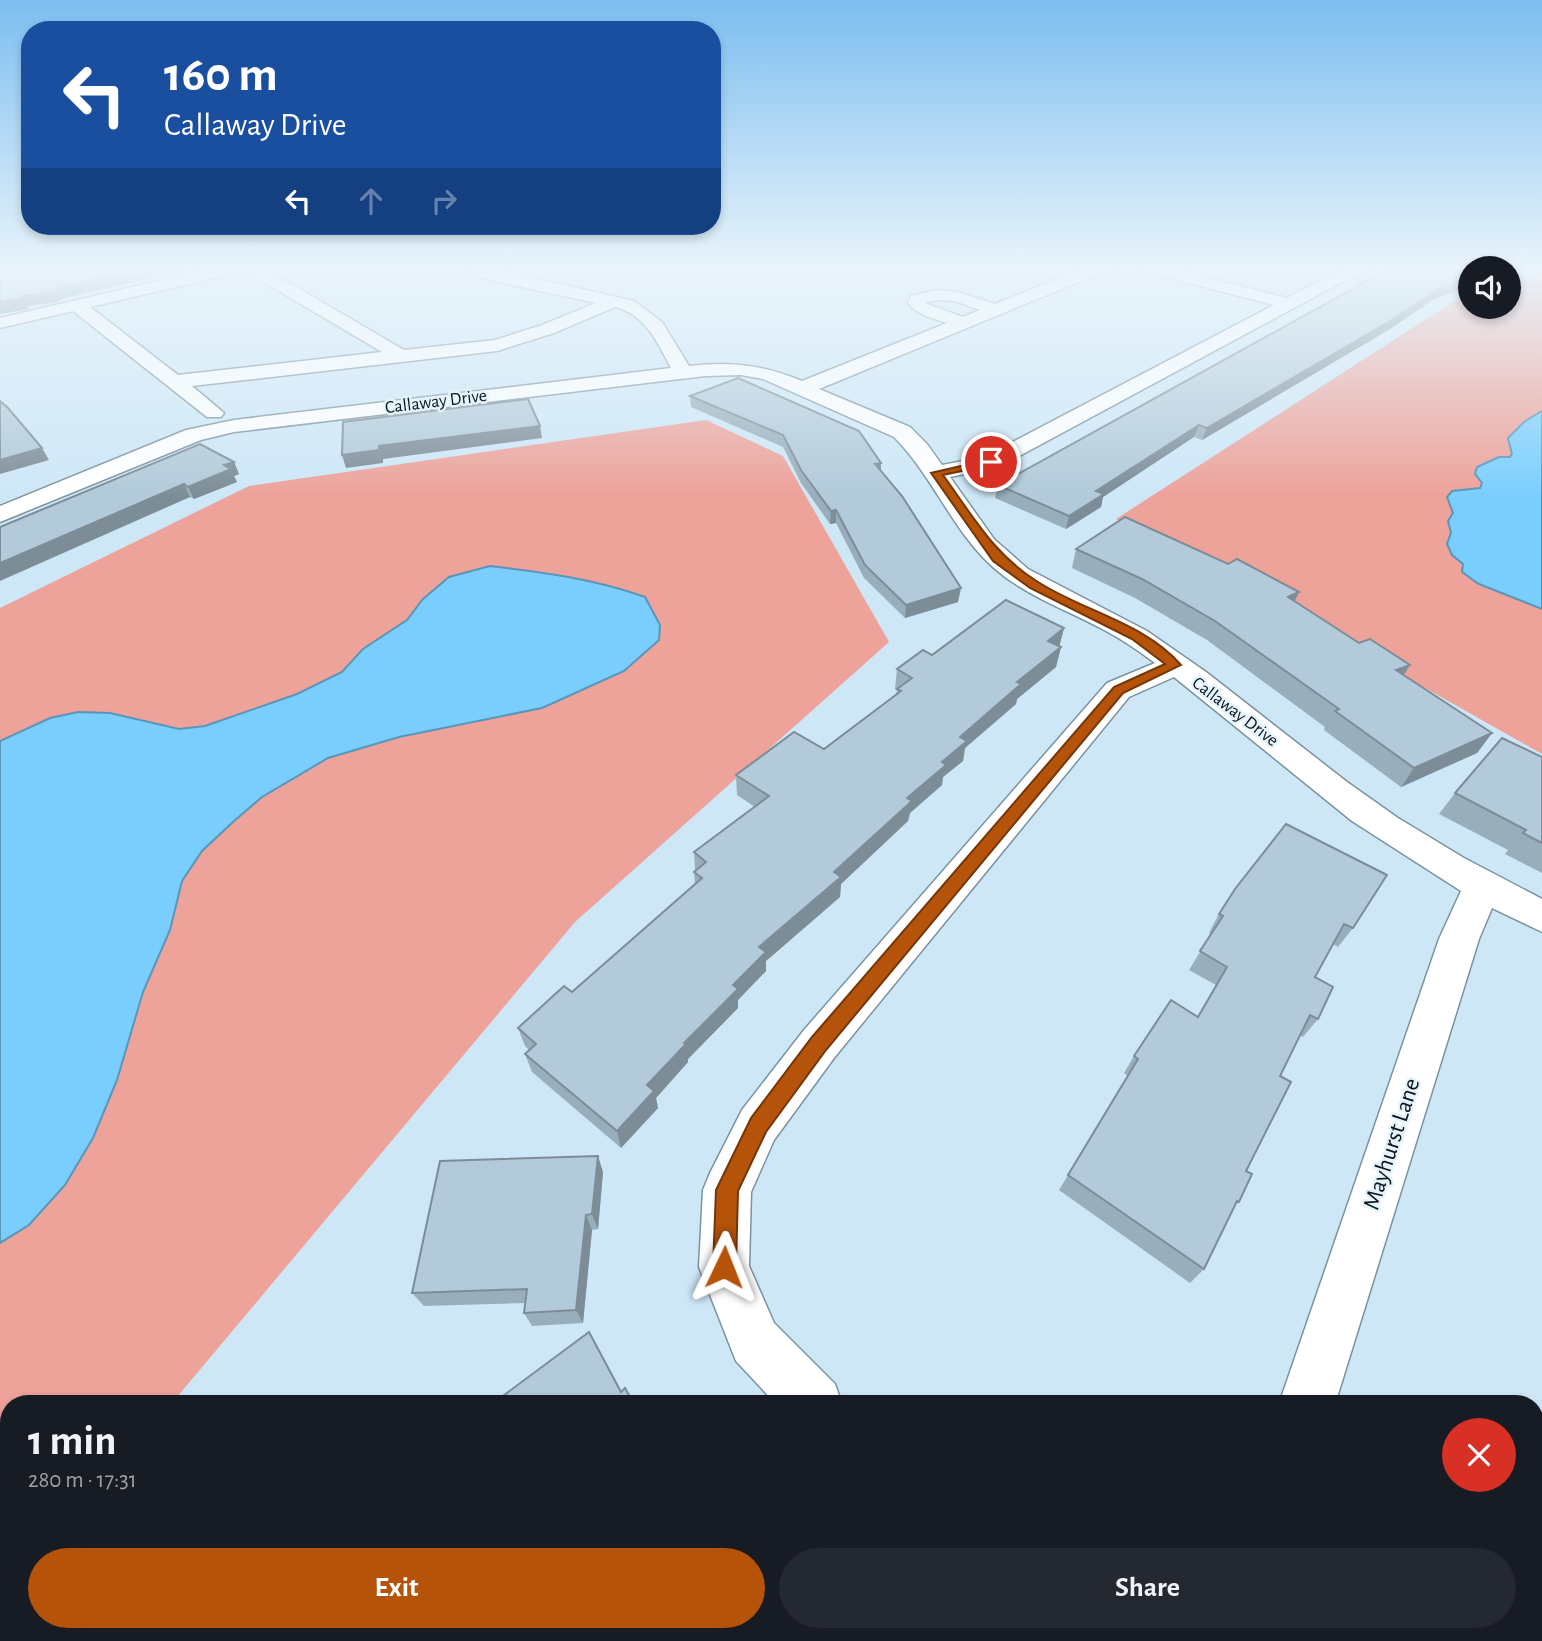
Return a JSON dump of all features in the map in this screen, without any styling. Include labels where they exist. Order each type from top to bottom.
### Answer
[{"type":"street","points":[[124,344],[214,413]]},
{"type":"street","points":[[380,344],[403,357]]},
{"type":"street","points":[[172,382],[502,344]]},
{"type":"street","points":[[667,344],[683,373]]},
{"type":"street","points":[[803,388],[913,344]]},
{"type":"street","points":[[936,473],[991,462],[1215,344]]},
{"type":"street","name":"Callaway Drive","points":[[0,515],[213,430],[683,373],[725,369],[754,371],[803,388],[902,432],[912,439],[997,558],[1035,586],[1136,636],[1362,811],[1410,844],[1542,917]]},
{"type":"street","points":[[806,1395],[755,1342],[724,1267],[727,1190],[758,1125],[819,1044],[1118,690],[1175,665]]},
{"type":"street","name":"Mayhurst Lane","points":[[1310,1395],[1459,939],[1482,886]]},
{"type":"shaded area","points":[[1388,344],[1542,344],[1542,754],[1252,590],[1116,519]]},
{"type":"shaded area","points":[[706,420],[783,456],[889,642],[575,922],[179,1395],[0,1395],[0,608],[249,486]]},
{"type":"water","points":[[1542,411],[1542,609],[1479,584],[1462,572],[1463,564],[1452,555],[1447,544],[1451,533],[1448,521],[1453,513],[1447,497],[1452,491],[1480,488],[1482,483],[1475,474],[1477,467],[1499,457],[1510,457],[1512,454],[1508,438],[1524,422]]},
{"type":"water","points":[[490,566],[588,581],[645,597],[660,625],[659,640],[624,671],[542,708],[399,737],[328,758],[262,797],[234,821],[202,851],[182,881],[170,930],[143,992],[117,1080],[93,1138],[65,1185],[29,1225],[0,1243],[0,741],[50,718],[78,712],[110,713],[179,729],[205,726],[297,694],[342,672],[363,649],[407,620],[423,599],[449,577]]},
{"type":"building","points":[[1254,344],[1351,344],[1207,428],[1199,425],[1096,491],[1104,494],[1069,516],[998,485]]},
{"type":"building","points":[[738,378],[859,431],[881,463],[875,464],[902,496],[961,588],[906,605],[865,565],[836,510],[831,511],[801,470],[783,435],[690,396]]},
{"type":"building","points":[[528,399],[540,426],[379,446],[379,450],[342,455],[343,422]]},
{"type":"building","points":[[0,401],[8,408],[42,448],[0,460]]},
{"type":"building","points":[[200,444],[234,462],[224,465],[231,469],[188,487],[184,484],[0,563],[0,527]]},
{"type":"building","points":[[1125,517],[1228,564],[1237,559],[1299,592],[1288,597],[1359,643],[1370,639],[1410,665],[1396,670],[1492,733],[1414,768],[1335,711],[1339,709],[1215,621],[1142,579],[1076,549]]},
{"type":"building","points":[[1006,600],[1064,628],[1048,641],[1061,647],[1017,682],[1021,684],[960,737],[967,741],[942,762],[946,765],[907,798],[912,801],[834,872],[841,877],[759,947],[766,952],[733,985],[738,989],[647,1085],[654,1091],[617,1131],[525,1054],[536,1044],[518,1028],[564,986],[572,992],[702,878],[694,872],[706,862],[694,852],[769,796],[736,775],[794,732],[824,749],[901,691],[897,689],[912,678],[897,669],[923,650],[932,655]]},
{"type":"building","points":[[1502,738],[1542,757],[1542,843],[1523,833],[1526,830],[1455,793]]},
{"type":"building","points":[[1286,824],[1387,875],[1353,928],[1344,924],[1315,977],[1333,987],[1318,1019],[1310,1015],[1280,1076],[1291,1082],[1246,1171],[1252,1174],[1239,1202],[1237,1201],[1204,1269],[1068,1175],[1138,1059],[1134,1056],[1171,1000],[1198,1017],[1227,967],[1200,951],[1223,916],[1219,914],[1235,889]]},
{"type":"building","points":[[598,1156],[592,1214],[586,1215],[576,1310],[524,1313],[527,1289],[412,1293],[440,1161]]},
{"type":"building","points":[[589,1332],[621,1392],[625,1388],[629,1395],[504,1395]]},
{"type":"route","points":[[724,1267],[727,1190],[758,1125],[819,1044],[1118,690],[1175,665],[1136,636],[1035,586],[997,558],[936,473],[991,462]]}]
